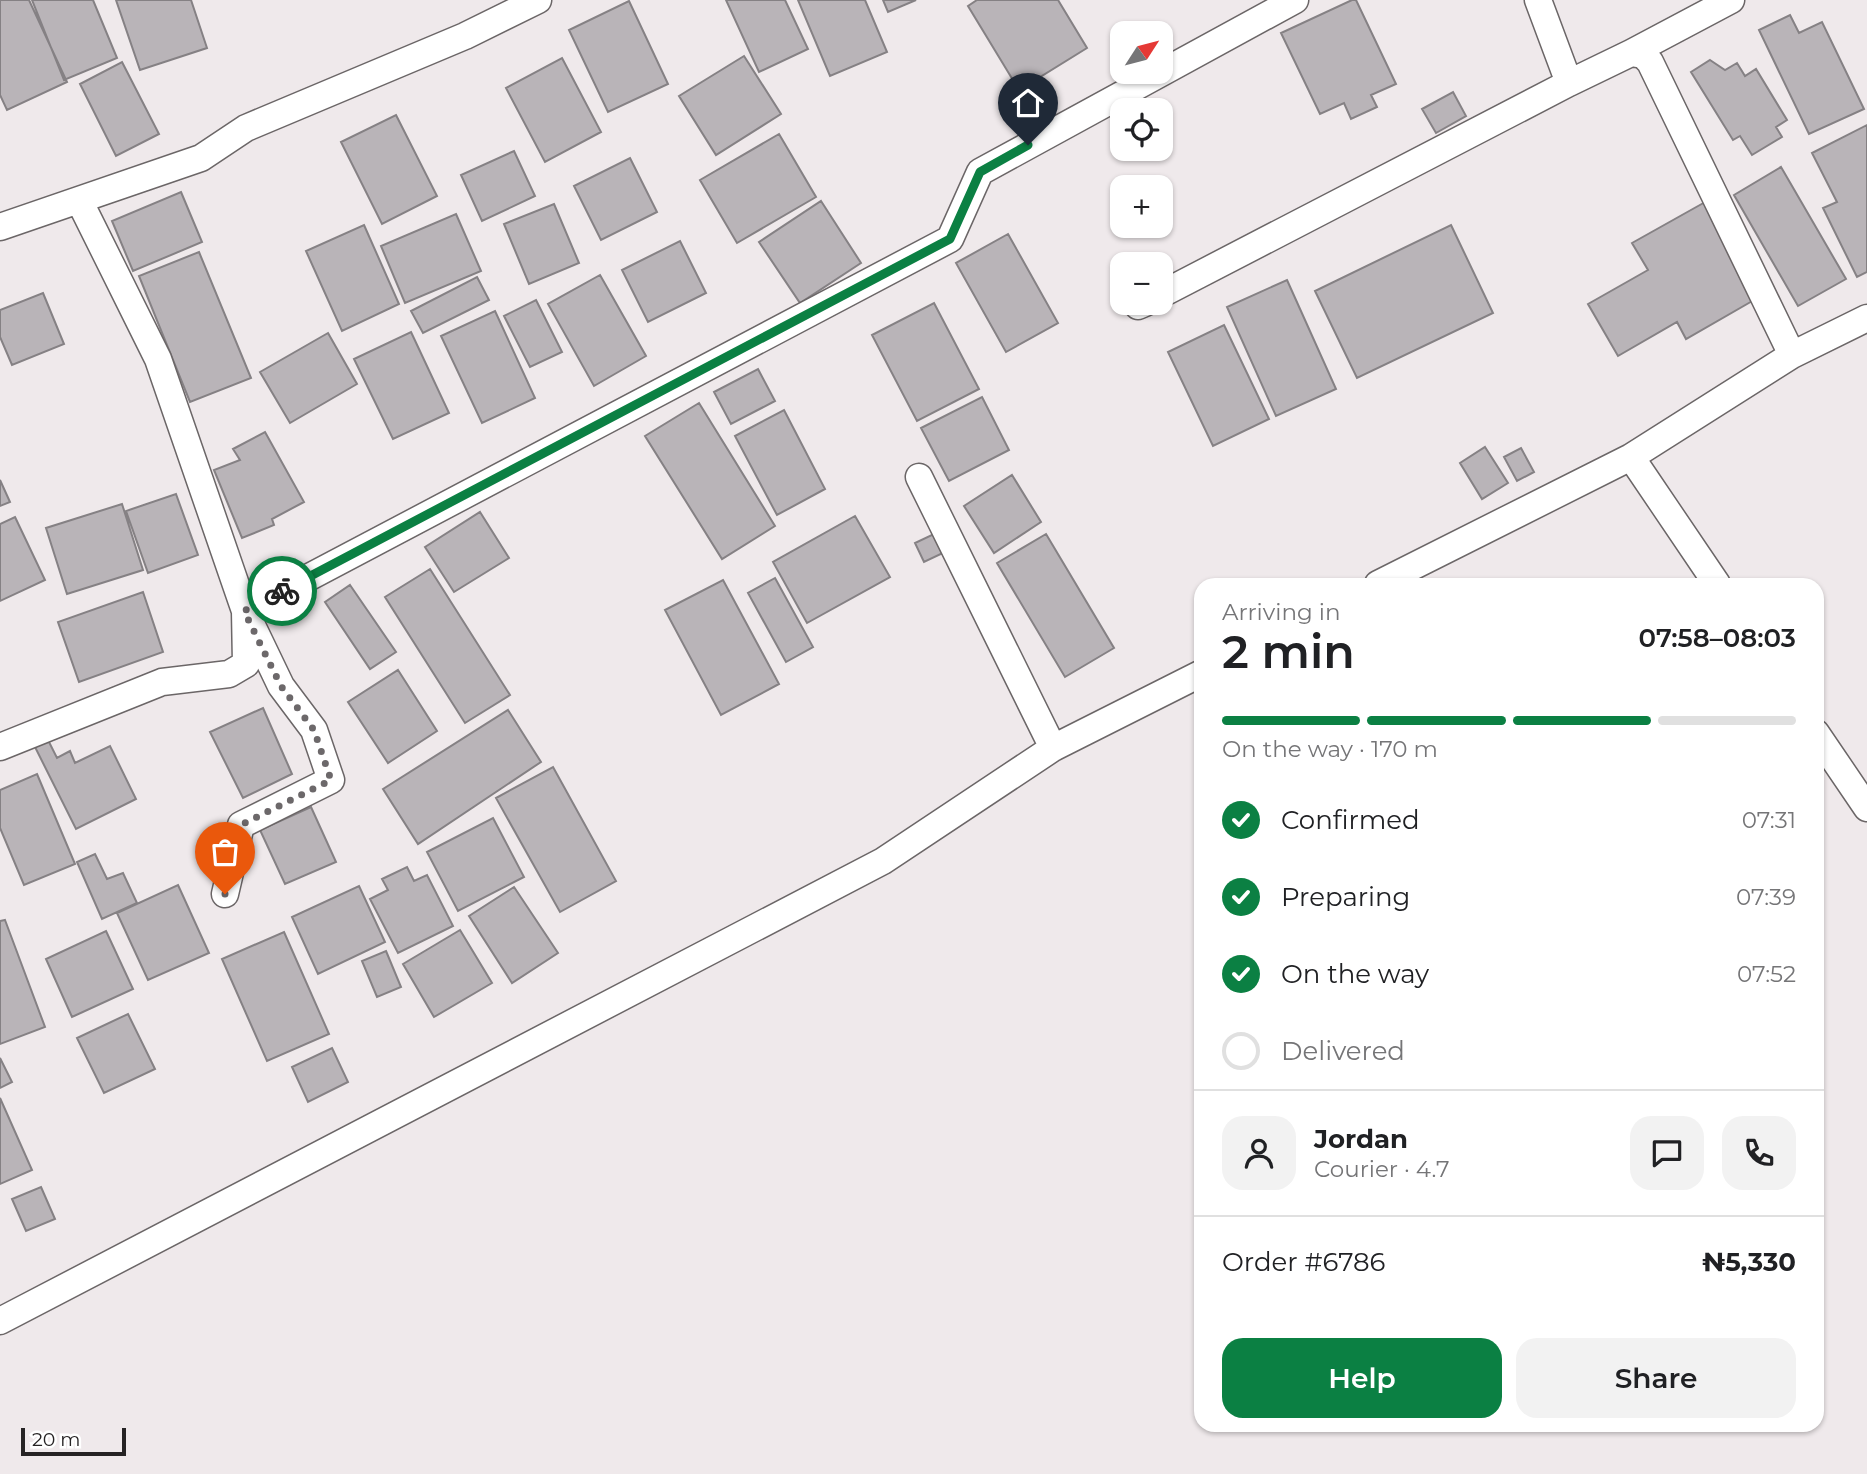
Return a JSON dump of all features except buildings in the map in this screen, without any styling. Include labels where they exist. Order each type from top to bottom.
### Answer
[{"type":"street","points":[[0,227],[80,202],[201,158],[246,128],[465,36],[538,0]]},
{"type":"street","points":[[244,611],[950,239],[980,172],[1295,0]]},
{"type":"street","points":[[1538,0],[1569,83]]},
{"type":"street","points":[[1173,288],[1731,0]]},
{"type":"street","points":[[1630,53],[1643,55],[1650,62],[1792,355]]},
{"type":"street","points":[[80,202],[158,359],[244,611],[281,686],[314,730],[331,780],[241,825],[225,894]]},
{"type":"street","points":[[1390,578],[1631,457],[1792,355],[1867,318]]},
{"type":"street","points":[[1631,457],[1713,578]]},
{"type":"street","points":[[919,477],[1053,748]]},
{"type":"street","points":[[0,747],[162,682],[229,674],[246,664],[244,611]]},
{"type":"street","points":[[0,1321],[883,861],[1053,748],[1194,677]]},
{"type":"street","points":[[1824,745],[1867,808]]},
{"type":"way so far","points":[[225,894],[241,825],[331,780],[314,730],[281,686],[244,611],[282,591]]},
{"type":"route","points":[[282,591],[950,239],[980,172],[1028,145]]}]
